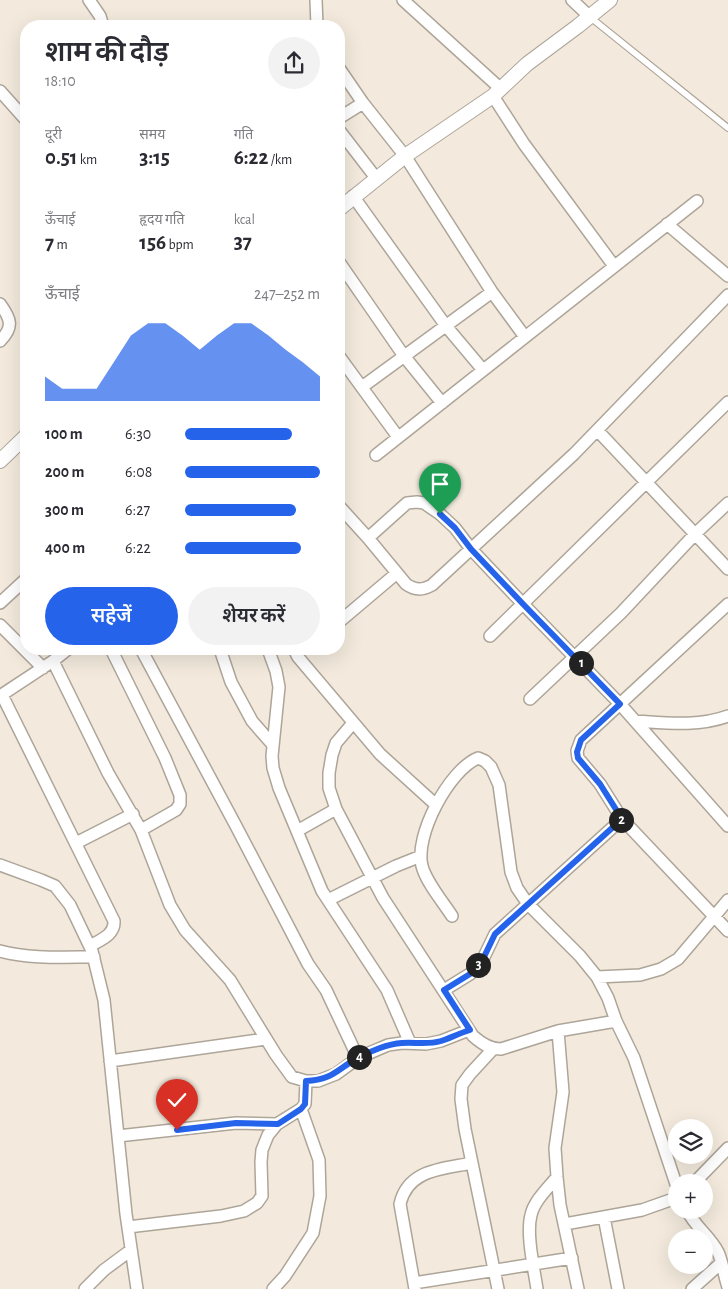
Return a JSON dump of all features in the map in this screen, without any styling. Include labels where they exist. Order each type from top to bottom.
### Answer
[{"type":"street","points":[[89,0],[101,20]]},
{"type":"street","points":[[316,0],[318,20]]},
{"type":"street","points":[[403,0],[497,92],[524,144],[614,266]]},
{"type":"street","points":[[572,0],[590,17]]},
{"type":"street","points":[[345,204],[405,156],[497,92],[527,64],[610,0]]},
{"type":"street","points":[[345,77],[405,156],[492,292],[525,337]]},
{"type":"street","points":[[0,92],[20,114]]},
{"type":"street","points":[[345,114],[363,103]]},
{"type":"street","points":[[345,138],[376,178]]},
{"type":"street","points":[[354,196],[446,326],[483,370]]},
{"type":"street","points":[[376,455],[697,201]]},
{"type":"street","points":[[667,224],[728,276]]},
{"type":"street","points":[[345,271],[404,356],[442,403]]},
{"type":"street","points":[[362,387],[492,292]]},
{"type":"street","points":[[345,513],[406,584],[411,588],[421,590],[432,585],[574,454],[728,295]]},
{"type":"street","points":[[0,304],[8,315],[10,323],[7,332],[0,342]]},
{"type":"street","points":[[345,364],[398,438]]},
{"type":"street","points":[[490,636],[728,402]]},
{"type":"street","points":[[597,430],[728,569]]},
{"type":"street","points":[[0,462],[20,442]]},
{"type":"street","points":[[368,538],[407,503],[424,503],[440,514],[455,528],[471,549],[523,604],[636,721],[728,826]]},
{"type":"street","points":[[530,699],[621,613],[695,534],[728,503]]},
{"type":"street","points":[[345,617],[397,573]]},
{"type":"street","points":[[0,603],[20,585]]},
{"type":"street","points":[[728,604],[581,740],[577,752],[578,758],[600,784],[622,819],[728,930]]},
{"type":"street","points":[[0,625],[20,645]]},
{"type":"street","points":[[30,655],[43,668]]},
{"type":"street","points":[[0,952],[40,957],[92,952],[112,931],[114,926],[114,921],[76,843],[1,695],[60,655]]},
{"type":"street","points":[[114,655],[165,758],[180,794],[180,804],[176,810],[141,830]]},
{"type":"street","points":[[144,655],[308,964],[326,990],[358,1058]]},
{"type":"street","points":[[222,655],[231,682],[252,722],[274,745]]},
{"type":"street","points":[[270,655],[279,686],[273,768],[279,788],[322,891],[387,990],[410,1043]]},
{"type":"street","points":[[298,655],[380,754],[435,804]]},
{"type":"street","points":[[53,661],[108,773],[141,830],[170,905],[185,930],[230,980],[266,1039],[292,1076],[306,1081],[318,1081],[336,1074],[358,1058],[388,1045],[426,1044],[470,1030]]},
{"type":"street","points":[[636,721],[684,725],[716,720],[728,716]]},
{"type":"street","points":[[353,722],[336,743],[332,755],[329,788],[336,809],[383,898],[470,1030],[480,1042],[493,1049],[508,1048],[558,1031],[616,1021]]},
{"type":"street","points":[[452,916],[422,866],[421,856],[424,836],[435,804],[462,768],[470,761],[478,758],[491,767],[500,785],[511,872],[517,888],[528,904],[580,956],[597,977],[634,1058],[673,1174]]},
{"type":"street","points":[[297,831],[336,809]]},
{"type":"street","points":[[76,843],[132,814]]},
{"type":"street","points":[[444,990],[470,974],[482,961],[495,934],[622,819]]},
{"type":"street","points":[[328,900],[421,856]]},
{"type":"street","points":[[0,865],[55,886],[70,905],[92,952],[104,1000],[128,1227],[137,1289]]},
{"type":"street","points":[[597,977],[640,975],[661,969],[678,959],[728,900]]},
{"type":"street","points":[[558,1031],[563,1092],[555,1148],[557,1177],[564,1224],[578,1289]]},
{"type":"street","points":[[110,1061],[266,1039]]},
{"type":"street","points":[[493,1049],[462,1085],[461,1100],[465,1129],[498,1289]]},
{"type":"street","points":[[128,1227],[221,1216],[244,1210],[257,1203],[262,1196],[262,1150],[268,1135],[278,1124],[301,1109],[305,1104],[306,1081]]},
{"type":"street","points":[[273,1289],[285,1276],[313,1233],[320,1196],[319,1160],[301,1109]]},
{"type":"street","points":[[118,1136],[236,1123],[278,1124]]},
{"type":"street","points":[[703,1174],[728,1149]]},
{"type":"street","points":[[472,1163],[427,1172],[410,1183],[403,1193],[400,1204],[414,1286],[494,1269],[572,1258]]},
{"type":"street","points":[[538,1289],[533,1265],[529,1226],[531,1213],[543,1193],[557,1177]]},
{"type":"street","points":[[564,1224],[642,1210],[668,1201]]},
{"type":"street","points":[[604,1217],[618,1289]]},
{"type":"street","points":[[692,1219],[706,1233],[719,1254],[728,1287]]},
{"type":"street","points":[[84,1289],[104,1270],[131,1250]]},
{"type":"street","points":[[692,1289],[721,1263]]},
{"type":"lane","points":[[590,17],[728,128]]},
{"type":"route","points":[[177,1130],[236,1123],[278,1124],[292,1116],[305,1104],[306,1081],[318,1081],[336,1074],[358,1058],[388,1045],[402,1043],[426,1044],[470,1030],[444,990],[470,974],[482,961],[495,934],[622,819],[600,784],[578,758],[577,752],[581,740],[620,704],[523,604],[471,549],[455,528],[440,514]]}]
